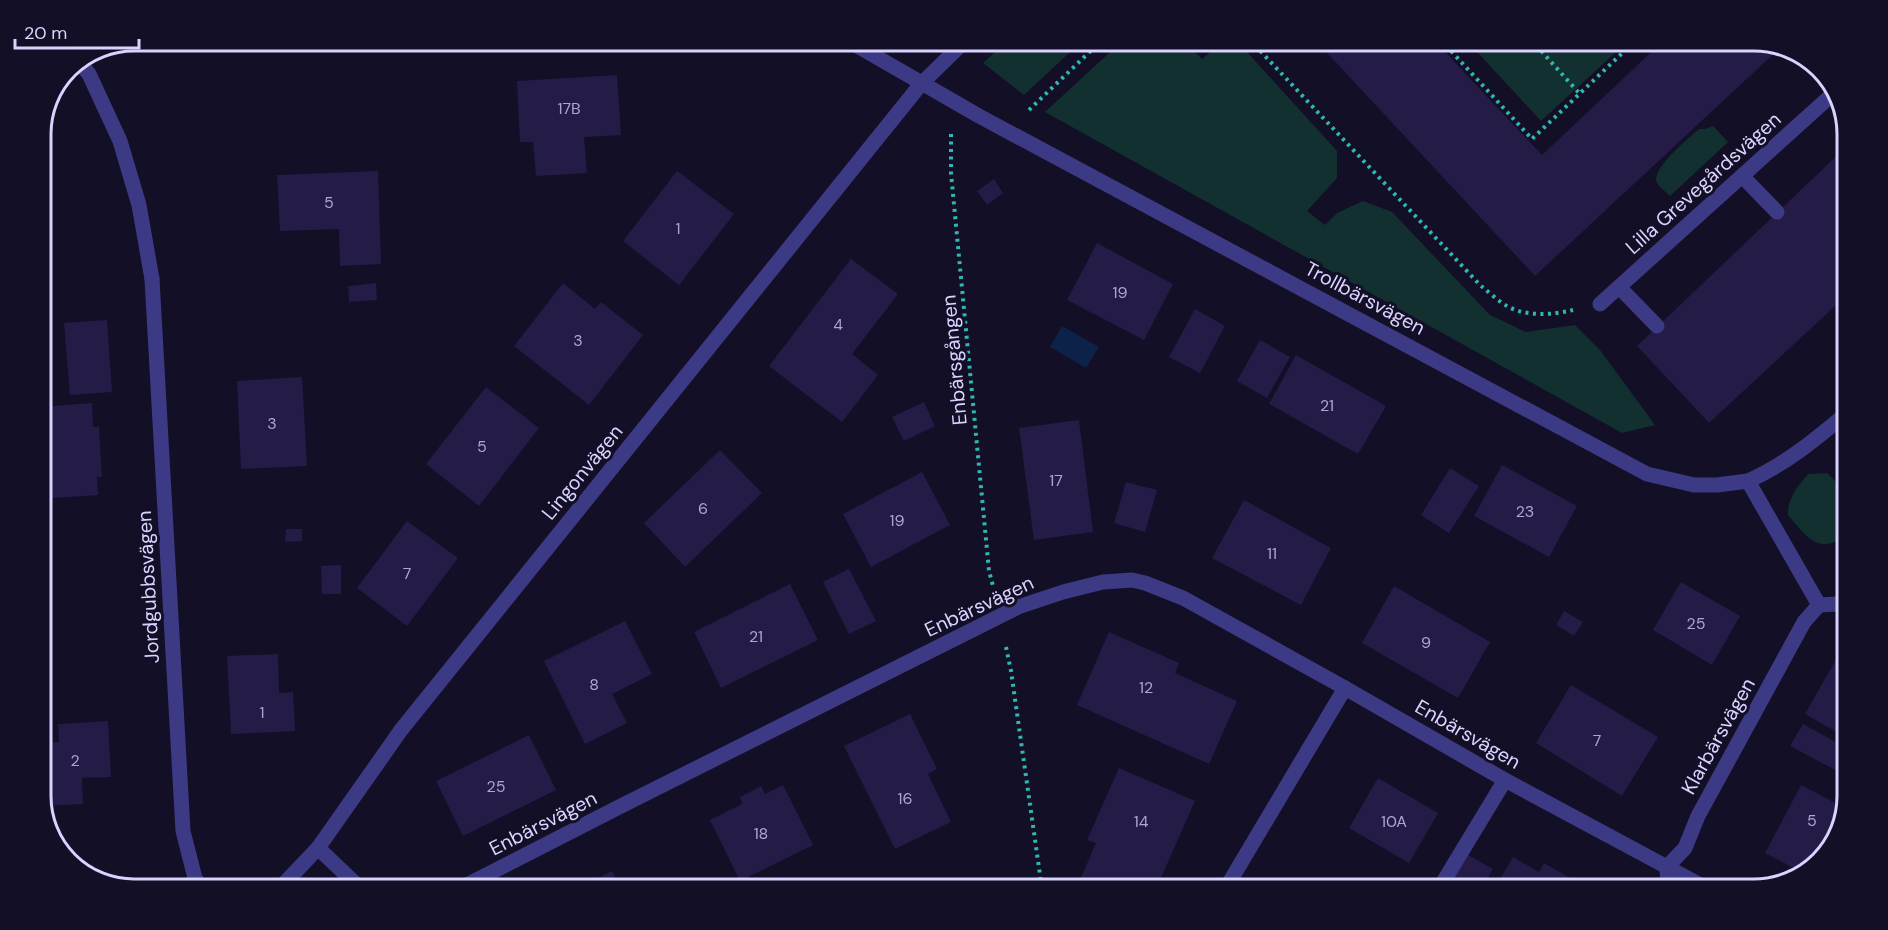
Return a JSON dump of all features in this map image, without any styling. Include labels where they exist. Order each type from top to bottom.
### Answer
[{"type":"street","name":"Trollbärsvägen","points":[[866,51],[1006,131],[1647,474],[1694,485],[1717,485],[1748,480]]},
{"type":"street","name":"Lingonvägen","points":[[289,879],[318,848],[401,730],[921,84],[955,51]]},
{"type":"street","name":"Jordgubbsvägen","points":[[84,68],[120,141],[139,205],[152,279],[183,831],[196,879]]},
{"type":"street","name":"Lilla Grevegårdsvägen","points":[[1600,304],[1828,98]]},
{"type":"street","points":[[1742,176],[1777,212]]},
{"type":"street","points":[[1619,287],[1658,326]]},
{"type":"street","points":[[1837,421],[1788,460],[1748,480],[1819,605],[1837,604]]},
{"type":"street","name":"Enbärsvägen","points":[[480,879],[1018,607],[1063,591],[1102,582],[1132,580],[1183,598],[1505,780],[1688,879]]},
{"type":"street","name":"Klarbärsvägen","points":[[1667,867],[1685,848],[1698,816],[1804,622],[1819,605]]},
{"type":"street","points":[[1231,879],[1345,688]]},
{"type":"street","points":[[1446,879],[1505,780]]},
{"type":"street","points":[[318,848],[350,879]]},
{"type":"street","points":[[1667,867],[1668,879]]},
{"type":"path","points":[[1006,131],[1090,51]]},
{"type":"path","points":[[1260,51],[1480,286],[1508,307],[1533,314],[1561,313],[1600,304]]},
{"type":"path","points":[[1451,51],[1532,139],[1625,51]]},
{"type":"path","points":[[1541,51],[1580,94]]},
{"type":"path","name":"Enbärsgången","points":[[950,100],[951,174],[989,571],[1011,671],[1040,879]]},
{"type":"green space","points":[[996,51],[1071,51],[1024,95],[983,63]]},
{"type":"green space","points":[[1111,51],[1194,51],[1202,59],[1211,51],[1246,51],[1337,151],[1337,178],[1307,211],[1325,225],[1337,213],[1363,201],[1392,212],[1490,315],[1526,332],[1575,325],[1600,350],[1655,425],[1622,433],[1045,112]]},
{"type":"green space","points":[[1476,51],[1617,51],[1541,121]]},
{"type":"green space","points":[[1713,126],[1728,142],[1670,196],[1657,183],[1656,177],[1659,170],[1672,154],[1699,129]]},
{"type":"green space","points":[[1827,473],[1837,483],[1837,540],[1829,544],[1814,542],[1788,515],[1789,504],[1794,493],[1808,474]]},
{"type":"water","points":[[1062,326],[1099,347],[1086,368],[1050,347]]},
{"type":"building","points":[[1325,51],[1444,51],[1542,155],[1652,51],[1754,51],[1774,54],[1535,276]]},
{"type":"building","points":[[617,75],[621,135],[584,137],[587,173],[536,176],[533,142],[520,142],[517,81]]},
{"type":"building","points":[[1837,156],[1837,304],[1709,423],[1637,346]]},
{"type":"building","points":[[378,171],[381,264],[340,266],[339,229],[280,231],[277,175]]},
{"type":"building","points":[[677,171],[734,214],[679,285],[623,241]]},
{"type":"building","points":[[994,179],[1003,193],[987,205],[977,191]]},
{"type":"building","points":[[1097,243],[1173,284],[1144,340],[1067,300]]},
{"type":"building","points":[[851,259],[898,294],[852,354],[878,375],[842,422],[769,366]]},
{"type":"building","points":[[376,283],[377,300],[349,302],[348,286]]},
{"type":"building","points":[[563,283],[595,309],[601,302],[643,335],[589,405],[514,346]]},
{"type":"building","points":[[1195,309],[1225,326],[1200,373],[1169,357]]},
{"type":"building","points":[[107,320],[112,392],[70,395],[64,323]]},
{"type":"building","points":[[1260,340],[1290,357],[1267,398],[1237,381]]},
{"type":"building","points":[[1296,355],[1386,406],[1358,454],[1269,404]]},
{"type":"building","points":[[302,377],[307,466],[241,469],[237,381]]},
{"type":"building","points":[[486,387],[539,428],[479,506],[426,464]]},
{"type":"building","points":[[924,402],[935,426],[904,441],[892,417]]},
{"type":"building","points":[[92,403],[93,427],[99,427],[102,477],[97,477],[98,495],[51,498],[51,406]]},
{"type":"building","points":[[1079,420],[1093,532],[1034,540],[1019,428]]},
{"type":"building","points":[[720,450],[762,493],[685,567],[644,523]]},
{"type":"building","points":[[1502,465],[1577,506],[1549,557],[1474,516]]},
{"type":"building","points":[[1450,468],[1479,486],[1449,533],[1421,515]]},
{"type":"building","points":[[922,472],[950,525],[871,567],[843,514]]},
{"type":"building","points":[[1126,482],[1157,490],[1145,532],[1114,523]]},
{"type":"building","points":[[1244,500],[1331,548],[1301,605],[1212,558]]},
{"type":"building","points":[[407,521],[458,558],[407,626],[357,588]]},
{"type":"building","points":[[286,529],[302,529],[302,541],[285,542]]},
{"type":"building","points":[[341,565],[341,594],[322,594],[321,566]]},
{"type":"building","points":[[849,569],[876,621],[849,634],[823,582]]},
{"type":"building","points":[[1681,582],[1740,616],[1712,665],[1653,630]]},
{"type":"building","points":[[790,584],[818,640],[721,688],[694,632]]},
{"type":"building","points":[[1394,586],[1490,642],[1458,698],[1362,643]]},
{"type":"building","points":[[1564,611],[1583,622],[1574,636],[1556,625]]},
{"type":"building","points":[[625,621],[652,674],[612,694],[627,723],[585,744],[544,661]]},
{"type":"building","points":[[1109,632],[1179,663],[1175,673],[1237,701],[1209,764],[1077,705]]},
{"type":"building","points":[[278,654],[279,693],[293,692],[295,731],[231,734],[227,656]]},
{"type":"building","points":[[1837,658],[1837,732],[1805,714]]},
{"type":"building","points":[[1571,685],[1658,737],[1622,796],[1536,743]]},
{"type":"building","points":[[910,714],[937,769],[928,774],[951,822],[895,849],[844,746]]},
{"type":"building","points":[[108,721],[111,777],[82,778],[83,804],[52,806],[51,742],[59,742],[58,724]]},
{"type":"building","points":[[1803,724],[1837,743],[1837,771],[1790,746]]},
{"type":"building","points":[[529,735],[556,790],[463,836],[436,781]]},
{"type":"building","points":[[1119,768],[1195,801],[1160,879],[1080,879],[1096,843],[1087,840]]},
{"type":"building","points":[[1378,778],[1438,813],[1409,863],[1349,828]]},
{"type":"building","points":[[783,785],[813,845],[744,879],[739,879],[710,820],[742,804],[740,797],[761,786],[765,794]]},
{"type":"building","points":[[1801,785],[1836,803],[1834,818],[1823,842],[1809,858],[1796,868],[1765,853]]},
{"type":"building","points":[[1468,855],[1493,869],[1488,879],[1454,879]]},
{"type":"building","points":[[1513,857],[1539,872],[1544,863],[1570,878],[1570,879],[1500,879]]},
{"type":"building","points":[[612,871],[616,879],[596,879]]}]
